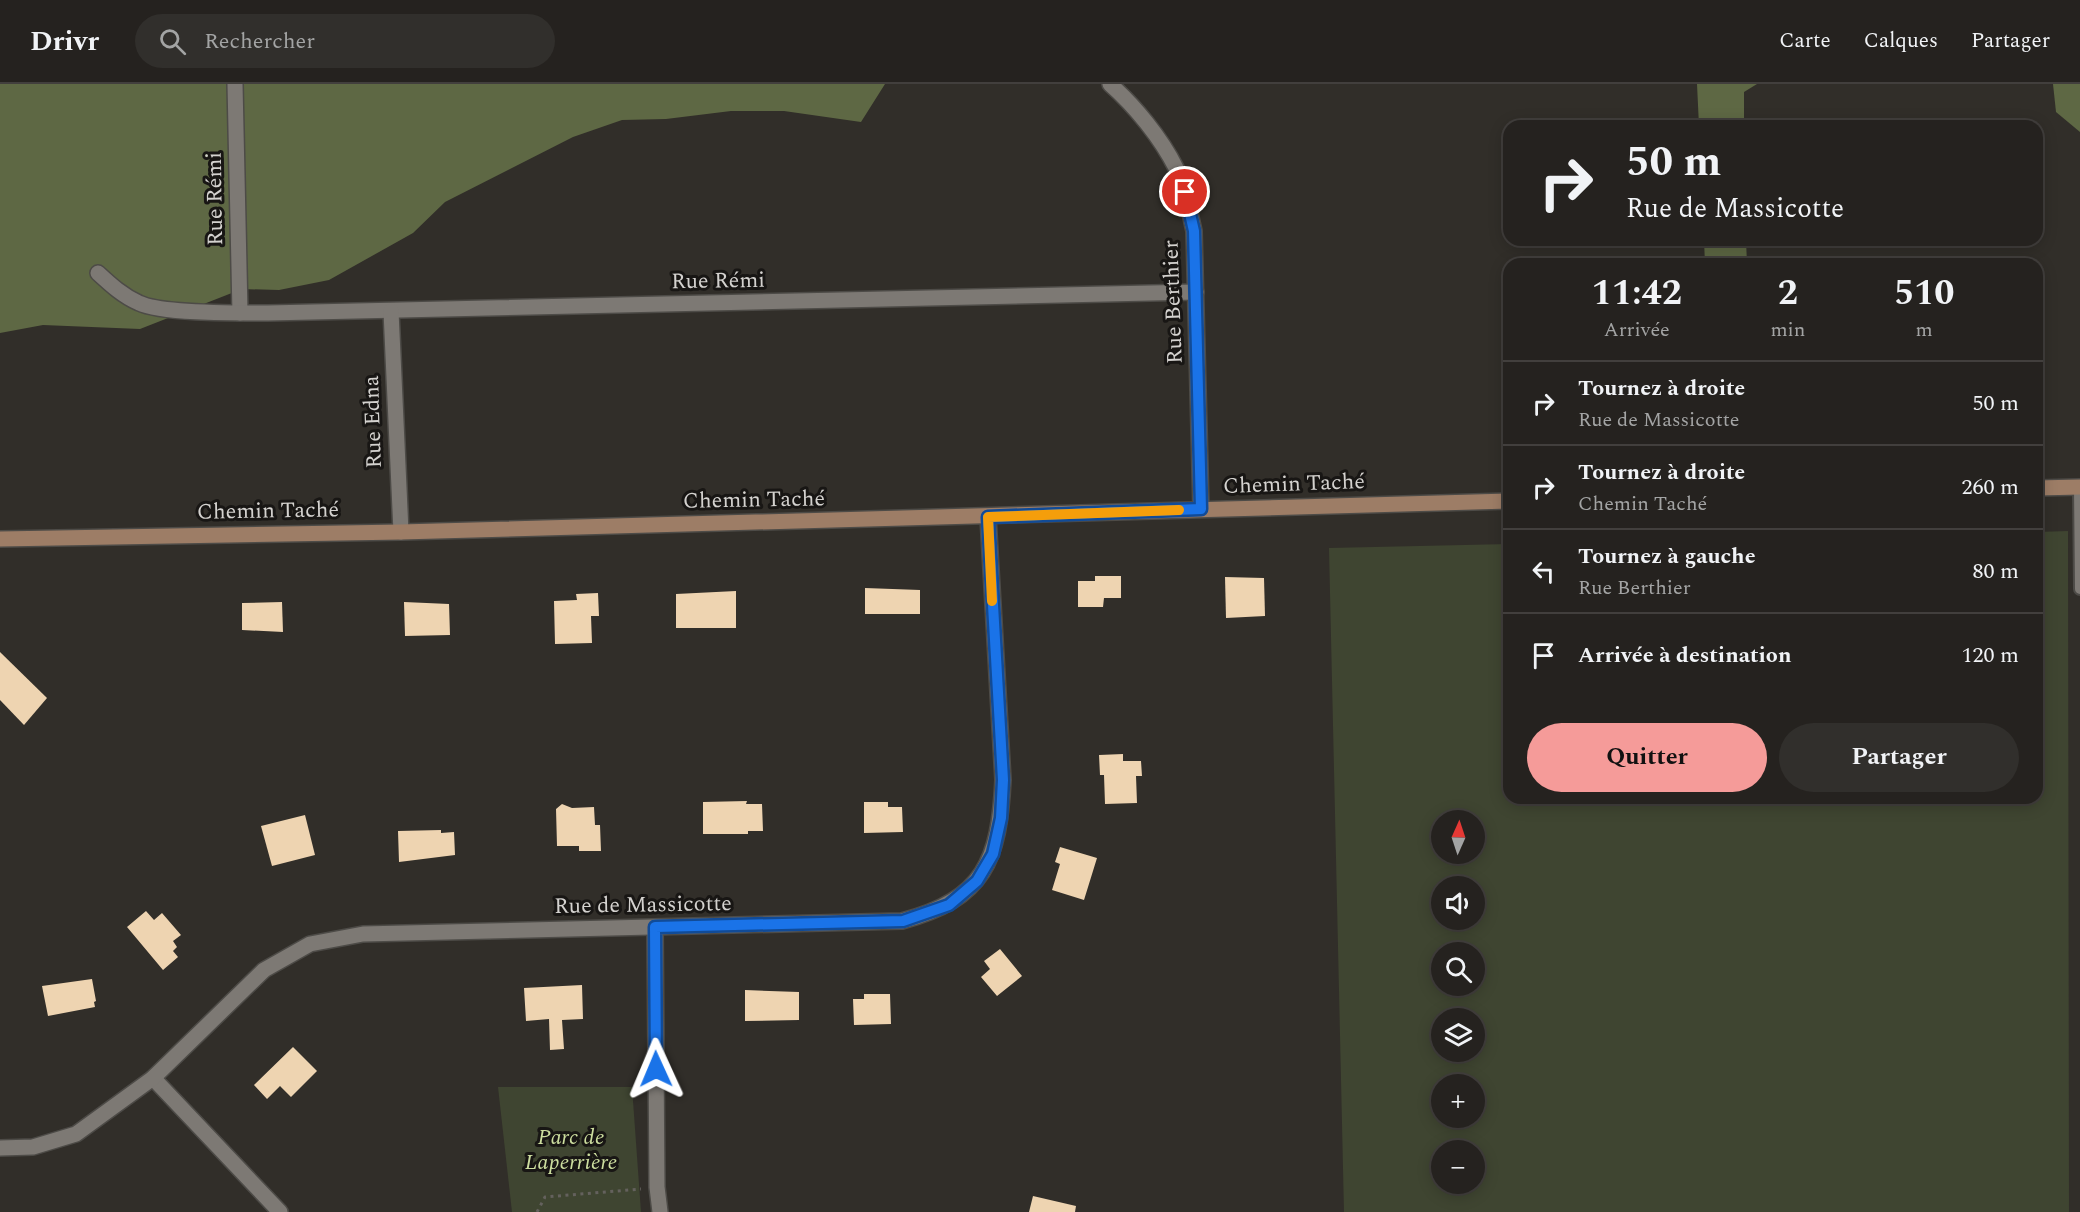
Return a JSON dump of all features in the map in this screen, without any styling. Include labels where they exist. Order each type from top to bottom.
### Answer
[{"type":"street","name":"Rue Rémi","points":[[236,84],[240,313]]},
{"type":"street","name":"Rue Berthier","points":[[1110,84],[1159,140],[1176,168],[1185,192],[1194,231],[1201,509]]},
{"type":"street","name":"Rue Rémi","points":[[98,273],[121,294],[141,305],[240,313],[1196,292]]},
{"type":"street","name":"Rue Edna","points":[[391,311],[401,532]]},
{"type":"street","points":[[2043,488],[2080,487]]},
{"type":"street","name":"Chemin Taché","points":[[0,539],[401,532],[1503,501]]},
{"type":"street","name":"Rue de Massicotte","points":[[0,1148],[33,1147],[76,1134],[153,1078],[264,970],[310,944],[363,934],[903,921],[949,905],[977,881],[993,854],[1001,818],[1003,780],[988,517]]},
{"type":"street","points":[[655,927],[657,1187],[660,1212]]},
{"type":"street","points":[[153,1078],[280,1212]]},
{"type":"lane","points":[[2080,487],[2080,589]]},
{"type":"path","points":[[537,1212],[545,1197],[657,1187]]},
{"type":"green space","points":[[0,84],[885,84],[861,122],[784,111],[731,111],[666,119],[622,120],[573,137],[445,202],[413,233],[329,280],[279,290],[242,289],[140,329],[43,325],[0,333]]},
{"type":"green space","points":[[1697,84],[1757,84],[1744,92],[1744,120],[1699,120]]},
{"type":"green space","points":[[2053,84],[2080,84],[2080,132],[2056,112]]},
{"type":"green space","points":[[1704,246],[1746,246],[1747,258],[1705,258]]},
{"type":"green space","points":[[2068,531],[2069,1212],[1344,1212],[1329,548],[1503,544],[1503,804],[2043,804],[2043,532]]},
{"type":"green space","name":"Parc de Laperrière","points":[[498,1087],[632,1087],[641,1212],[512,1212]]},
{"type":"building","points":[[1095,576],[1121,576],[1121,598],[1104,598],[1103,607],[1078,607],[1078,581],[1095,581]]},
{"type":"building","points":[[1225,577],[1264,578],[1265,616],[1226,618]]},
{"type":"building","points":[[865,588],[920,590],[920,614],[865,614]]},
{"type":"building","points":[[736,591],[736,628],[676,628],[676,594]]},
{"type":"building","points":[[598,593],[599,616],[591,616],[592,643],[555,644],[554,601],[577,600],[576,594]]},
{"type":"building","points":[[282,602],[283,632],[242,630],[242,603]]},
{"type":"building","points":[[404,602],[449,604],[450,635],[405,636]]},
{"type":"building","points":[[0,652],[47,698],[24,725],[0,700]]},
{"type":"building","points":[[1123,754],[1123,761],[1141,761],[1142,776],[1136,776],[1137,803],[1105,804],[1104,775],[1100,775],[1099,755]]},
{"type":"building","points":[[747,801],[746,804],[762,804],[763,831],[748,831],[748,834],[703,834],[703,802]]},
{"type":"building","points":[[864,802],[888,802],[888,807],[902,807],[903,832],[864,833]]},
{"type":"building","points":[[562,804],[572,808],[594,807],[595,825],[600,825],[601,851],[579,851],[579,846],[557,846],[556,809]]},
{"type":"building","points":[[305,815],[315,855],[272,866],[261,826]]},
{"type":"building","points":[[441,830],[441,833],[454,832],[455,855],[399,862],[398,831]]},
{"type":"building","points":[[1060,847],[1097,858],[1084,900],[1052,890],[1060,864],[1055,862]]},
{"type":"building","points":[[146,911],[154,920],[162,913],[181,935],[173,941],[177,947],[173,951],[178,957],[163,970],[127,927]]},
{"type":"building","points":[[1000,949],[1022,976],[997,996],[981,977],[990,969],[984,961]]},
{"type":"building","points":[[92,979],[95,1007],[48,1016],[42,986]]},
{"type":"building","points":[[582,985],[583,1019],[562,1020],[564,1049],[550,1050],[549,1019],[526,1021],[524,988]]},
{"type":"building","points":[[745,990],[799,992],[799,1020],[745,1021]]},
{"type":"building","points":[[864,994],[890,994],[891,1024],[854,1025],[853,999],[864,999]]},
{"type":"building","points":[[293,1047],[317,1071],[291,1097],[280,1086],[267,1099],[254,1085]]},
{"type":"building","points":[[1033,1196],[1076,1206],[1075,1212],[1029,1212]]},
{"type":"slow traffic","points":[[992,601],[988,517],[1179,510]]},
{"type":"route","points":[[656,1069],[655,927],[903,921],[949,905],[977,881],[993,854],[1001,818],[1003,780],[988,517],[1201,509],[1194,231],[1185,192]]}]
